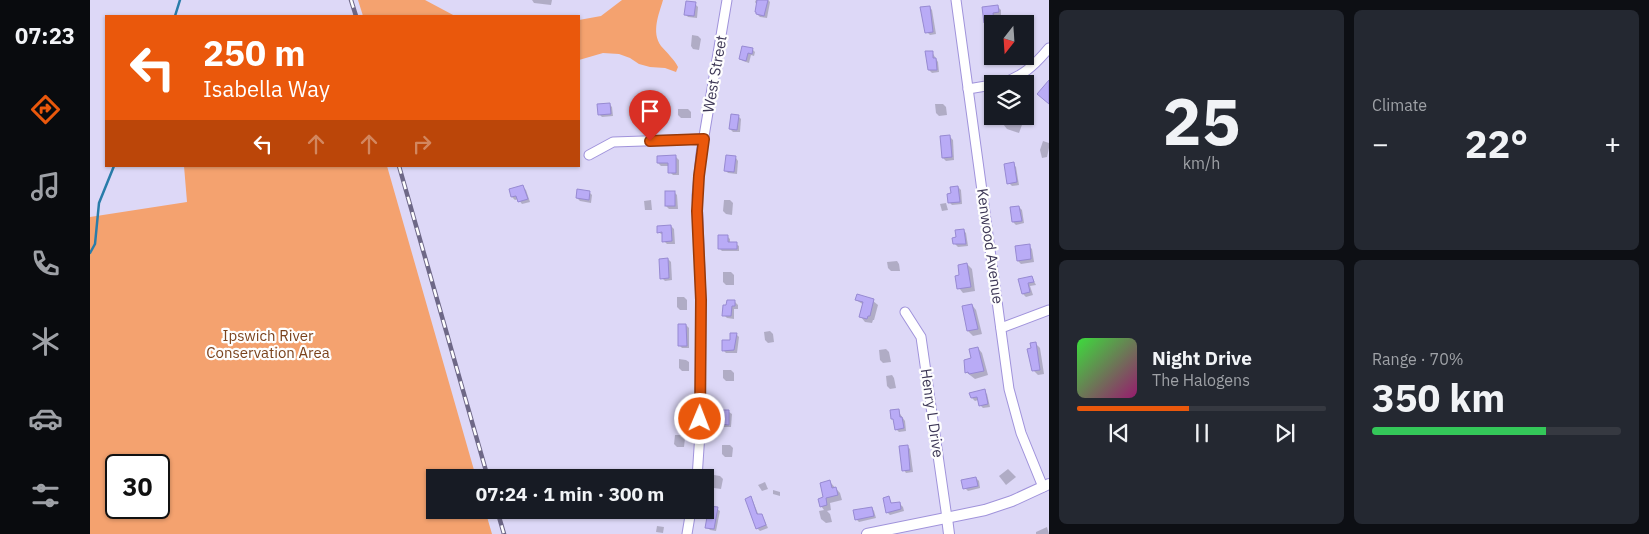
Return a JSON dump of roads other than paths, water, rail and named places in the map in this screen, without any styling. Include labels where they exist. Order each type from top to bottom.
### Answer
[{"type":"street","name":"West Street","points":[[698,469],[700,433],[701,300],[697,211],[699,176],[727,0]]},
{"type":"street","name":"Kenwood Avenue","points":[[956,0],[1009,389],[1014,413],[1034,468],[1046,486]]},
{"type":"street","points":[[1022,75],[1037,63],[1049,48]]},
{"type":"street","points":[[968,89],[984,86]]},
{"type":"street","points":[[589,155],[613,142],[704,139]]},
{"type":"street","points":[[1001,328],[1049,310]]},
{"type":"street","name":"Henry L Drive","points":[[905,312],[921,338],[947,518]]},
{"type":"street","points":[[866,534],[999,506],[1046,486]]},
{"type":"street","points":[[947,518],[949,534]]},
{"type":"street","points":[[687,534],[690,519]]},
{"type":"waterway","points":[[175,15],[180,0]]},
{"type":"waterway","points":[[90,253],[95,244],[99,203],[114,167]]},
{"type":"railway","points":[[351,0],[356,15]]},
{"type":"railway","points":[[399,167],[485,469]]},
{"type":"railway","points":[[500,519],[504,534]]},
{"type":"park label","name":"Ipswich River Conservation Area","points":[[268,344]]}]
